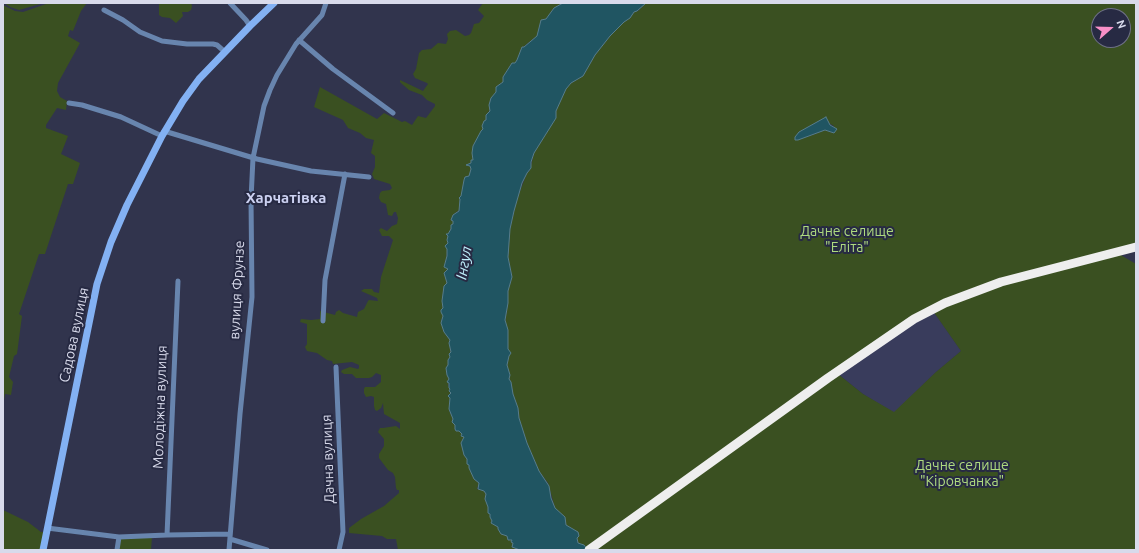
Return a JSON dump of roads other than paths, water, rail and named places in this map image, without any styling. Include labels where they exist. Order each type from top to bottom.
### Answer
[{"type":"highway","points":[[591,548],[823,382],[914,320],[945,303],[1001,282],[1136,247]]},
{"type":"street","points":[[230,3],[250,26]]},
{"type":"street","name":"Садова вулиця","points":[[43,550],[98,284],[110,242],[163,134],[199,79],[274,3]]},
{"type":"street","name":"вулиця Фрунзе","points":[[229,550],[240,414],[252,297],[251,199],[253,158],[264,106],[277,75],[300,40],[322,15],[326,3]]},
{"type":"street","points":[[104,10],[123,20],[140,32],[153,38],[162,41],[186,44],[213,44],[217,45],[225,52]]},
{"type":"street","points":[[300,40],[333,69],[393,113]]},
{"type":"street","points":[[69,103],[82,105],[120,117],[163,134],[253,158],[311,171],[369,177]]},
{"type":"street","points":[[323,321],[325,280],[345,174]]},
{"type":"street","name":"Молодіжна вулиця","points":[[167,535],[178,281]]},
{"type":"street","name":"Дачна вулиця","points":[[336,367],[343,532],[339,550]]},
{"type":"street","points":[[47,528],[119,537],[167,535],[230,536],[266,550]]},
{"type":"street","points":[[117,550],[119,537]]},
{"type":"water","name":"Інгул","points":[[563,3],[646,3],[634,12],[630,18],[610,36],[595,55],[583,76],[571,83],[566,89],[556,111],[556,118],[534,153],[531,168],[522,183],[514,211],[510,229],[508,257],[512,277],[508,291],[508,303],[505,320],[508,330],[508,349],[511,353],[507,365],[510,375],[509,379],[527,443],[539,471],[549,486],[551,498],[555,508],[565,517],[566,525],[578,532],[578,543],[584,545],[588,550],[520,550],[512,547],[512,540],[508,540],[507,536],[501,534],[498,527],[491,523],[492,521],[490,514],[488,513],[488,507],[485,499],[486,494],[484,491],[478,489],[479,483],[474,479],[469,465],[467,464],[467,459],[464,455],[461,443],[464,437],[461,436],[462,434],[459,431],[456,431],[455,425],[452,422],[453,419],[449,409],[450,398],[448,396],[451,393],[449,391],[449,383],[447,382],[449,379],[446,368],[450,357],[449,354],[451,352],[449,343],[450,340],[444,332],[441,323],[443,316],[441,310],[443,308],[442,301],[444,286],[447,283],[444,273],[448,269],[444,267],[447,256],[447,249],[445,246],[448,243],[448,236],[446,234],[448,234],[451,229],[451,225],[453,224],[453,221],[451,220],[453,215],[459,211],[459,198],[461,196],[465,177],[469,176],[471,169],[470,166],[466,165],[471,163],[471,160],[473,160],[473,146],[483,129],[482,126],[486,120],[486,115],[490,111],[489,105],[491,98],[496,92],[496,87],[503,82],[503,77],[512,63],[515,63],[517,60],[522,47],[537,36],[541,20],[546,19],[554,8]]},
{"type":"water","points":[[826,117],[830,125],[837,129],[834,133],[825,130],[795,140],[795,137],[799,132]]},
{"type":"district","name":"Харчатівка","points":[[286,198]]},
{"type":"park label","name":"Дачне селище \"Еліта\"","points":[[847,240]]},
{"type":"park label","name":"Дачне селище \"Кіровчанка\"","points":[[962,474]]}]
